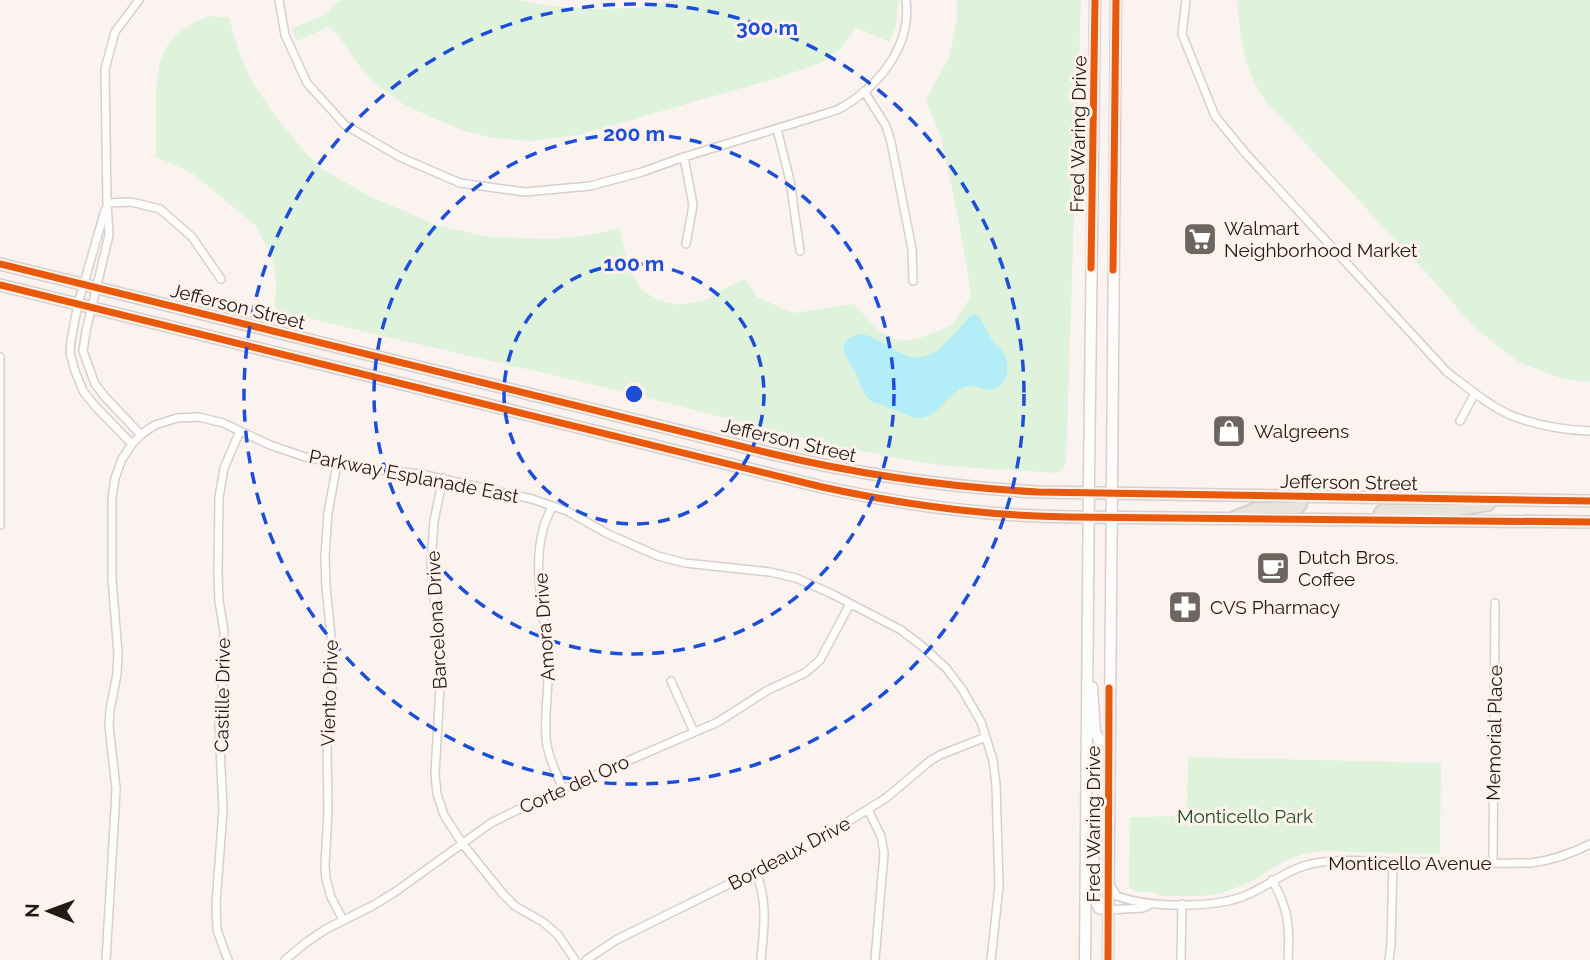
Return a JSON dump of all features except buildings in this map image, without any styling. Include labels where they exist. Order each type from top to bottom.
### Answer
[{"type":"main road","name":"Fred Waring Drive","points":[[1085,960],[1095,0]]},
{"type":"main road","name":"Fred Waring Drive","points":[[1108,960],[1116,0]]},
{"type":"main road","name":"Jefferson Street","points":[[0,264],[81,294],[855,494],[946,510],[1088,518],[1590,522]]},
{"type":"main road","name":"Jefferson Street","points":[[0,285],[81,294],[829,467],[885,477],[1038,492],[1590,501]]},
{"type":"main road","points":[[1228,519],[1256,508],[1298,508],[1301,505],[1300,496]]},
{"type":"main road","points":[[1378,520],[1383,510],[1456,510],[1523,500]]},
{"type":"main road","points":[[1087,670],[1093,691],[1095,733],[1099,740],[1109,742]]},
{"type":"main road","points":[[1086,821],[1093,850],[1095,900],[1099,908],[1108,910]]},
{"type":"street","points":[[137,439],[95,384],[83,351],[109,235],[105,69],[115,32],[139,0]]},
{"type":"street","points":[[279,0],[285,35],[307,83],[345,125],[400,157],[460,183],[525,191],[590,187],[837,110],[851,103],[886,69],[903,40],[908,11],[906,0]]},
{"type":"street","points":[[1186,0],[1182,34],[1215,116],[1246,154],[1447,372],[1509,414],[1546,426],[1590,432]]},
{"type":"street","points":[[864,91],[886,126],[891,142],[912,249],[912,281]]},
{"type":"street","points":[[777,129],[790,181],[800,251]]},
{"type":"street","points":[[684,157],[693,205],[686,244]]},
{"type":"street","points":[[107,203],[131,202],[160,209],[192,237],[221,279]]},
{"type":"street","points":[[107,203],[81,294],[70,353],[83,391],[95,406],[137,439]]},
{"type":"street","points":[[0,357],[0,525]]},
{"type":"street","points":[[1461,421],[1475,393]]},
{"type":"street","name":"Parkway Esplanade East","points":[[137,439],[156,425],[177,418],[198,417],[222,423],[305,457],[360,468],[443,478],[532,499],[567,511],[633,546],[658,556],[685,563],[771,572],[796,578],[901,630],[946,668],[962,689],[981,722],[993,760],[999,886],[992,960]]},
{"type":"street","name":"Castille Drive","points":[[228,960],[217,930],[216,904],[223,810],[219,726],[224,631],[219,601],[219,497],[224,468],[240,431]]},
{"type":"street","points":[[106,960],[116,788],[109,726],[118,653],[112,579],[112,498],[122,459],[137,439]]},
{"type":"street","name":"Viento Drive","points":[[337,464],[328,513],[325,556],[333,678],[327,745],[325,865],[331,897],[343,920]]},
{"type":"street","name":"Barcelona Drive","points":[[443,478],[434,521],[431,565],[441,670],[435,774],[437,794],[444,815],[463,843],[515,906],[544,922],[558,935],[575,960]]},
{"type":"street","name":"Amora Drive","points":[[552,506],[544,525],[540,547],[539,584],[548,655],[546,739],[549,755],[563,789]]},
{"type":"street","name":"Memorial Place","points":[[1493,863],[1495,603]]},
{"type":"street","name":"Corte del Oro","points":[[285,960],[326,929],[395,892],[491,823],[718,722],[751,700],[806,673],[820,660],[850,604]]},
{"type":"street","points":[[671,681],[694,732]]},
{"type":"street","name":"Bordeaux Drive","points":[[586,960],[616,940],[820,839],[886,798],[930,761],[986,737]]},
{"type":"street","points":[[868,810],[881,836],[884,853],[875,960]]},
{"type":"street","name":"Monticello Avenue","points":[[1109,883],[1117,896],[1151,904],[1215,904],[1249,894],[1272,880],[1316,863],[1531,863],[1569,855],[1590,844]]},
{"type":"street","points":[[1389,960],[1393,862]]},
{"type":"street","points":[[756,872],[764,903],[761,960]]},
{"type":"street","points":[[1272,880],[1282,897],[1287,914],[1288,960]]},
{"type":"street","name":"Monticello Avenue","points":[[1108,910],[1143,908],[1151,904]]},
{"type":"street","points":[[1181,960],[1182,904]]},
{"type":"green space","points":[[342,0],[517,0],[550,6],[597,9],[638,8],[674,0],[899,0],[896,25],[890,42],[856,28],[841,48],[821,63],[578,135],[529,141],[493,138],[464,131],[406,106],[377,85],[357,63],[338,35],[328,27],[297,41],[292,28],[326,15]]},
{"type":"green space","points":[[957,0],[1081,0],[1066,464],[1058,473],[942,465],[856,450],[275,310],[276,279],[272,256],[255,225],[192,173],[156,157],[156,90],[160,61],[167,46],[178,33],[194,22],[209,16],[229,18],[251,80],[274,114],[322,169],[369,196],[439,226],[490,237],[551,239],[591,235],[619,228],[630,271],[642,290],[657,300],[679,305],[705,300],[745,279],[757,297],[793,313],[854,304],[880,332],[899,341],[917,339],[951,326],[970,298],[958,217],[941,138],[926,99],[949,58],[957,21]]},
{"type":"green space","points":[[1237,0],[1590,0],[1590,382],[1563,379],[1518,362],[1474,327],[1266,101],[1255,85],[1244,52]]},
{"type":"green space","name":"Monticello Park","points":[[1188,757],[1441,763],[1440,854],[1321,851],[1284,861],[1251,882],[1222,893],[1160,896],[1152,892],[1137,892],[1129,887],[1130,817],[1187,816]]},
{"type":"water","points":[[975,314],[1006,357],[1006,378],[991,390],[967,386],[925,417],[908,416],[872,402],[846,357],[843,346],[852,336],[861,334],[906,355],[919,357],[931,354]]},
{"type":"cycle path","points":[[1091,268],[1095,0]]},
{"type":"cycle path","points":[[1113,270],[1116,0]]},
{"type":"cycle path","points":[[0,264],[773,454],[905,479],[1038,492],[1590,501]]},
{"type":"cycle path","points":[[0,285],[822,487],[914,504],[975,512],[1069,517],[1590,522]]},
{"type":"cycle path","points":[[1108,960],[1109,688]]},
{"type":"place","name":"Walmart Neighborhood Market","points":[[1200,239]]},
{"type":"place","name":"Walgreens","points":[[1229,431]]},
{"type":"place","name":"Dutch Bros. Coffee","points":[[1273,568]]},
{"type":"place","name":"CVS Pharmacy","points":[[1185,607]]}]
